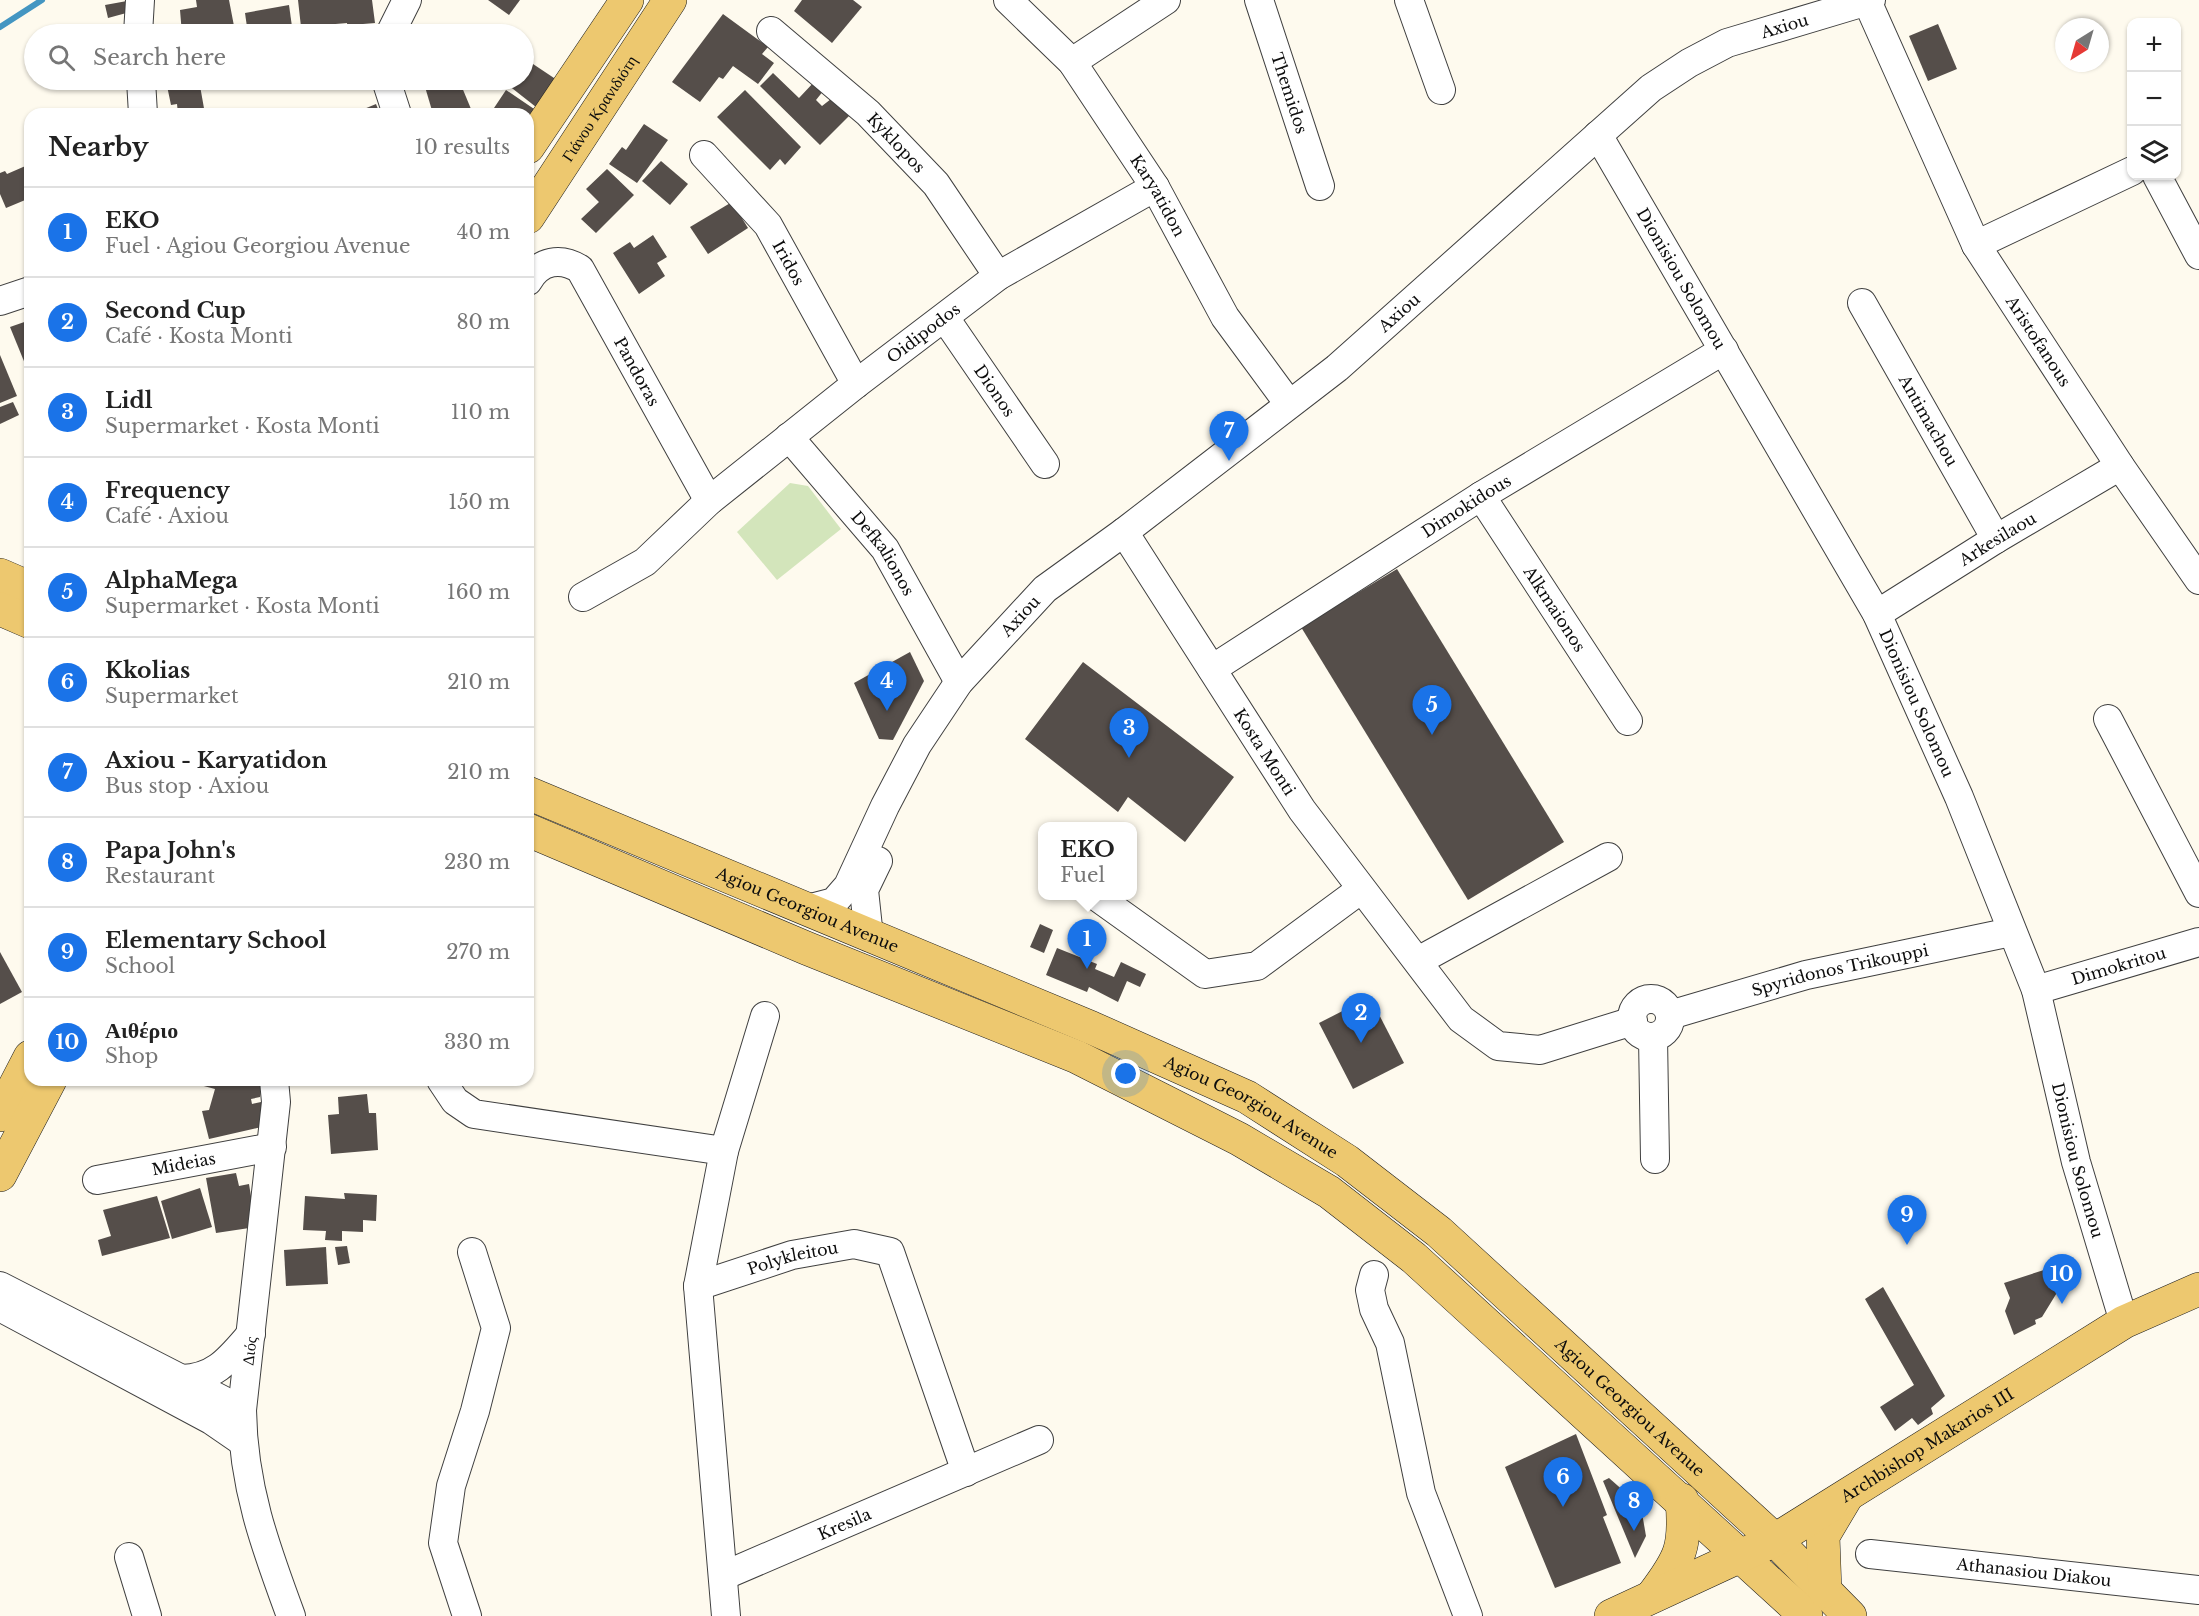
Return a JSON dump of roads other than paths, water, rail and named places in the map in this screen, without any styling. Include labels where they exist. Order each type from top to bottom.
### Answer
[{"type":"main road","points":[[534,138],[627,0]]},
{"type":"main road","name":"Γιάνου Κρανιδιότη","points":[[534,208],[670,0]]},
{"type":"main road","points":[[0,575],[24,585]]},
{"type":"main road","points":[[0,609],[24,619]]},
{"type":"main road","name":"Agiou Georgiou Avenue","points":[[534,795],[1092,1028],[1246,1097],[1347,1161],[1439,1232],[1775,1539],[1816,1603]]},
{"type":"main road","name":"Agiou Georgiou Avenue","points":[[534,833],[816,952],[1077,1057],[1239,1139],[1329,1192],[1414,1257],[1742,1555],[1816,1603],[1850,1616]]},
{"type":"main road","points":[[0,1114],[24,1068]]},
{"type":"main road","points":[[0,1175],[47,1086]]},
{"type":"main road","name":"Archbishop Makarios III","points":[[1611,1616],[1775,1539],[2124,1322],[2199,1289]]},
{"type":"main road","points":[[1816,1603],[1823,1536],[1848,1495]]},
{"type":"main road","points":[[1652,1597],[1672,1570],[1682,1550],[1682,1500]]},
{"type":"street","points":[[139,24],[140,0]]},
{"type":"street","points":[[395,24],[407,0]]},
{"type":"street","name":"Karyatidon","points":[[1008,0],[1072,62],[1155,188],[1225,317],[1289,404]]},
{"type":"street","points":[[1072,62],[1166,0]]},
{"type":"street","name":"Themidos","points":[[1259,0],[1320,186]]},
{"type":"street","points":[[1409,0],[1441,90]]},
{"type":"street","name":"Axiou","points":[[807,909],[834,902],[848,886],[917,744],[959,682],[1045,589],[1124,532],[1382,330],[1651,88],[1689,63],[1727,43],[1869,1]]},
{"type":"street","name":"Aristofanous","points":[[1869,1],[1976,245],[2120,466],[2199,580]]},
{"type":"street","name":"Kyklopos","points":[[771,31],[868,112],[936,184],[998,276]]},
{"type":"street","points":[[142,90],[143,108]]},
{"type":"street","points":[[389,90],[395,108]]},
{"type":"street","name":"Dionisiou Solomou","points":[[1598,135],[1658,242],[1724,350],[1877,614],[1959,796],[2036,990],[2076,1162],[2124,1322]]},
{"type":"street","name":"Iridos","points":[[704,155],[768,225],[856,384]]},
{"type":"street","points":[[1976,245],[2127,173]]},
{"type":"street","points":[[2159,180],[2199,255]]},
{"type":"street","name":"Oidipodos","points":[[583,597],[645,562],[708,501],[998,276],[1155,188]]},
{"type":"street","name":"Pandoras","points":[[534,275],[542,266],[553,261],[569,262],[580,269],[708,501]]},
{"type":"street","name":"Antimachou","points":[[1862,303],[1996,539]]},
{"type":"street","name":"Dionos","points":[[945,318],[1045,464]]},
{"type":"street","name":"Dimokidous","points":[[1212,669],[1481,495],[1724,350]]},
{"type":"street","name":"Defkalionos","points":[[789,437],[885,549],[959,682]]},
{"type":"street","name":"Arkesilaou","points":[[1877,614],[1996,539],[2120,466]]},
{"type":"street","name":"Alkmaionos","points":[[1481,495],[1628,721]]},
{"type":"street","name":"Kosta Monti","points":[[1124,532],[1302,810],[1360,890],[1418,961],[1461,1019],[1498,1046],[1540,1050],[1643,1029]]},
{"type":"street","name":"Axiou","points":[[869,937],[864,890],[959,682]]},
{"type":"street","points":[[2108,719],[2199,893]]},
{"type":"street","points":[[1418,961],[1608,856]]},
{"type":"street","points":[[1101,900],[1205,974],[1257,966],[1360,890]]},
{"type":"street","name":"Spyridonos Trikouppi","points":[[1643,1029],[1636,1006],[1647,999],[1659,1000],[1670,1015],[1806,975],[2012,932]]},
{"type":"street","name":"Dimokritou","points":[[2036,990],[2199,942]]},
{"type":"street","points":[[726,1616],[698,1286],[724,1151],[765,1016]]},
{"type":"street","points":[[1643,1029],[1655,1159]]},
{"type":"street","name":"Διός","points":[[275,1086],[276,1102],[272,1147],[242,1410],[243,1442],[250,1491],[291,1616]]},
{"type":"street","points":[[445,1086],[455,1101],[474,1114],[724,1151]]},
{"type":"street","name":"Mideias","points":[[97,1180],[272,1147]]},
{"type":"street","name":"Polykleitou","points":[[698,1286],[792,1255],[854,1244],[890,1252],[966,1472]]},
{"type":"street","points":[[468,1616],[443,1543],[452,1486],[475,1411],[496,1328],[472,1252]]},
{"type":"street","points":[[1374,1275],[1370,1290],[1374,1309],[1390,1343],[1420,1493],[1468,1616]]},
{"type":"street","points":[[0,1286],[242,1410]]},
{"type":"street","points":[[0,1307],[211,1420],[243,1442]]},
{"type":"street","points":[[182,1379],[210,1374],[232,1356],[251,1334]]},
{"type":"street","name":"Kresila","points":[[723,1576],[1039,1440]]},
{"type":"street","name":"Athanasiou Diakou","points":[[1870,1554],[2199,1590]]},
{"type":"street","points":[[129,1557],[147,1616]]},
{"type":"waterway","points":[[0,27],[42,0]]},
{"type":"place","name":"Axiou - Karyatidon","points":[[1229,461]]},
{"type":"place","name":"Frequency","points":[[887,711]]},
{"type":"place","name":"AlphaMega","points":[[1432,735]]},
{"type":"place","name":"Lidl","points":[[1129,758]]},
{"type":"place","name":"EKO","points":[[1087,969]]},
{"type":"place","name":"Second Cup","points":[[1361,1043]]},
{"type":"place","name":"Elementary School","points":[[1907,1245]]},
{"type":"place","name":"Αιθέριο","points":[[2062,1304]]},
{"type":"place","name":"Kkolias","points":[[1563,1507]]},
{"type":"place","name":"Papa John's","points":[[1634,1531]]}]
